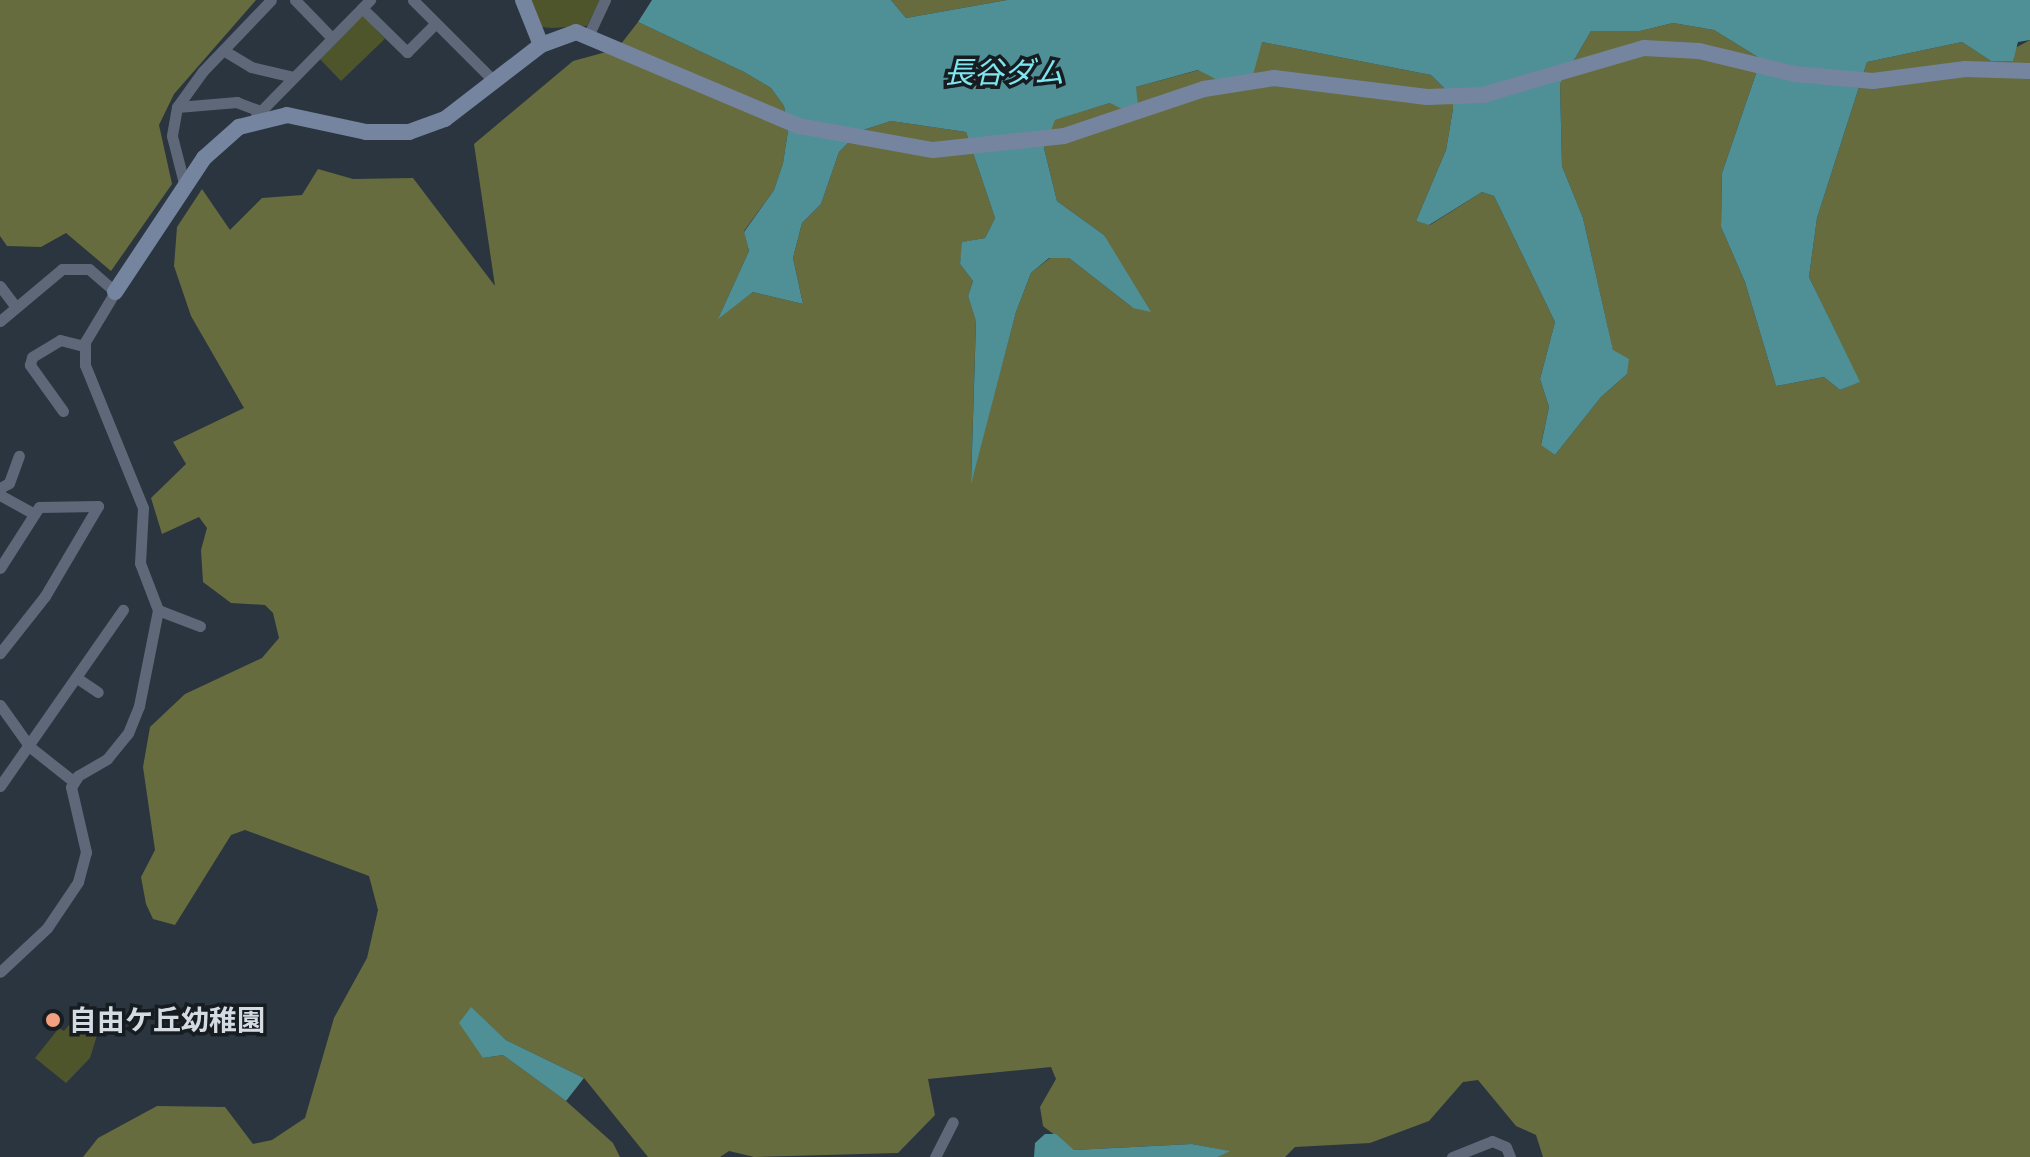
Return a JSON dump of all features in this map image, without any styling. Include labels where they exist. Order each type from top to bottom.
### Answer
[{"type":"street","points":[[185,189],[172,136],[177,107],[223,50],[271,0]]},
{"type":"street","points":[[295,0],[332,38]]},
{"type":"street","points":[[413,0],[495,82]]},
{"type":"street","points":[[523,0],[541,45]]},
{"type":"street","points":[[589,34],[605,0]]},
{"type":"street","points":[[0,972],[47,928],[78,882],[86,852],[70,793],[73,781],[107,759],[128,733],[139,706],[158,610],[140,563],[143,508],[85,365],[84,346],[115,292],[225,136],[257,115],[366,4],[407,52],[435,24]]},
{"type":"street","points":[[177,107],[237,102],[257,115],[287,115],[366,132],[409,132],[445,119],[541,45],[563,35],[589,34],[672,75],[759,107],[799,126],[933,150],[1064,136],[1204,89],[1262,80],[1308,80],[1427,97],[1513,88],[1644,48],[1685,49],[1795,74],[1873,81],[1965,69],[2030,71]]},
{"type":"street","points":[[223,50],[251,67],[293,77]]},
{"type":"street","points":[[0,321],[51,276],[78,266],[115,292]]},
{"type":"street","points":[[0,286],[16,307]]},
{"type":"street","points":[[63,411],[30,365],[32,357],[60,340],[84,346]]},
{"type":"street","points":[[0,488],[9,483],[19,456]]},
{"type":"street","points":[[0,495],[34,514]]},
{"type":"street","points":[[0,568],[34,514],[49,506],[98,506],[45,596],[0,653]]},
{"type":"street","points":[[0,786],[123,610]]},
{"type":"street","points":[[158,610],[200,626]]},
{"type":"street","points":[[77,678],[98,692]]},
{"type":"street","points":[[0,705],[30,747],[73,781]]},
{"type":"street","points":[[935,1157],[953,1122]]},
{"type":"street","points":[[1454,1157],[1492,1141],[1506,1147],[1510,1157]]},
{"type":"shaded area","points":[[0,0],[256,0],[174,94],[159,125],[172,184],[111,271],[66,233],[41,247],[7,246],[0,236]]},
{"type":"shaded area","points":[[528,0],[600,0],[587,26],[552,28],[541,27]]},
{"type":"shaded area","points":[[891,0],[1007,0],[906,18]]},
{"type":"shaded area","points":[[362,15],[385,39],[341,81],[318,57]]},
{"type":"shaded area","points":[[638,22],[744,72],[771,88],[784,106],[788,131],[783,163],[774,190],[744,231],[749,251],[719,317],[753,292],[803,304],[793,258],[802,223],[821,204],[839,152],[860,131],[891,121],[966,132],[995,218],[985,238],[963,242],[960,264],[973,281],[968,296],[976,320],[971,480],[1016,312],[1031,273],[1050,258],[1069,258],[1133,308],[1104,235],[1057,201],[1044,148],[1054,120],[1110,103],[1136,87],[1199,70],[1221,82],[1262,42],[1431,75],[1453,97],[1453,109],[1446,150],[1416,221],[1430,225],[1482,192],[1494,196],[1555,322],[1540,379],[1549,407],[1541,444],[1555,455],[1601,397],[1627,374],[1613,351],[1583,218],[1562,166],[1560,84],[1591,31],[1640,31],[1673,23],[1714,30],[1761,59],[1722,173],[1721,227],[1745,282],[1776,386],[1824,377],[1840,390],[1859,382],[1809,277],[1817,218],[1867,62],[1962,42],[1991,61],[2030,40],[2030,1157],[1543,1157],[1536,1135],[1516,1126],[1478,1080],[1463,1082],[1429,1121],[1370,1143],[1295,1147],[1285,1157],[1218,1157],[1228,1151],[1192,1144],[1074,1150],[1043,1126],[1040,1107],[1056,1079],[1051,1067],[928,1079],[935,1115],[898,1153],[754,1157],[729,1151],[720,1157],[648,1157],[584,1078],[506,1040],[471,1008],[483,1058],[503,1055],[566,1101],[613,1143],[620,1157],[83,1157],[98,1138],[157,1106],[225,1107],[253,1144],[272,1140],[305,1118],[334,1018],[367,958],[378,910],[369,876],[245,830],[231,835],[175,925],[153,919],[146,904],[141,877],[155,850],[143,767],[150,727],[185,694],[262,658],[279,638],[273,613],[265,605],[231,603],[203,582],[201,550],[207,528],[199,517],[162,534],[151,498],[186,464],[173,442],[244,408],[191,316],[174,266],[177,227],[202,189],[230,230],[262,198],[302,195],[318,169],[353,179],[413,178],[495,286],[474,144],[573,61],[617,49]]},
{"type":"shaded area","points":[[75,1018],[98,1032],[90,1058],[66,1083],[35,1058],[59,1028],[64,1031]]},
{"type":"water","name":"長谷ダム","points":[[652,0],[891,0],[906,18],[1007,0],[2030,0],[2030,40],[2018,42],[2013,61],[1991,61],[1962,42],[1867,62],[1817,218],[1809,277],[1860,382],[1840,390],[1824,377],[1776,386],[1745,282],[1721,227],[1722,173],[1761,59],[1714,30],[1673,23],[1640,31],[1591,31],[1560,84],[1562,166],[1583,218],[1613,350],[1629,359],[1627,374],[1601,397],[1555,455],[1541,445],[1549,407],[1540,379],[1555,322],[1494,196],[1482,192],[1429,225],[1416,221],[1446,150],[1453,109],[1453,97],[1431,75],[1262,42],[1253,75],[1221,82],[1198,70],[1136,87],[1138,106],[1126,111],[1110,103],[1055,120],[1044,148],[1057,201],[1104,235],[1151,312],[1133,308],[1069,258],[1049,258],[1031,273],[1016,312],[971,484],[976,321],[968,296],[973,281],[960,264],[962,242],[985,238],[995,218],[966,132],[891,121],[860,131],[839,152],[821,204],[802,223],[793,258],[803,304],[753,292],[718,319],[749,251],[744,232],[774,190],[783,163],[788,131],[784,106],[771,88],[744,72],[638,22]]},
{"type":"water","points":[[471,1007],[506,1040],[584,1078],[566,1101],[503,1055],[483,1058],[459,1023]]},
{"type":"water","points":[[1045,1134],[1056,1134],[1074,1150],[1192,1144],[1230,1151],[1218,1157],[1034,1157],[1035,1143]]},
{"type":"place","name":"自由ケ丘幼稚園","points":[[53,1020]]}]
